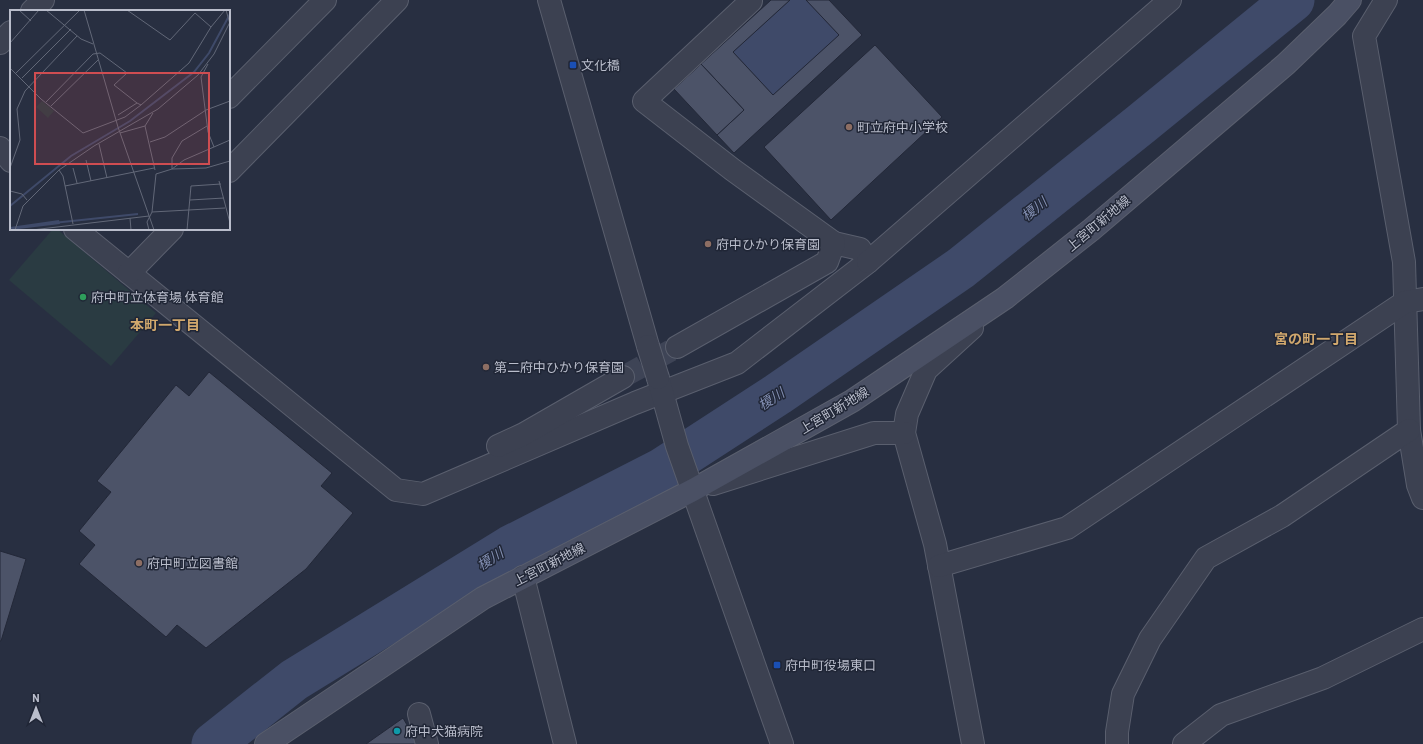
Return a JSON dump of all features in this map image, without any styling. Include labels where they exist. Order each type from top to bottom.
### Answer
[{"type":"main road","name":"上宮町新地線","points":[[266,744],[483,598],[693,490],[852,401],[1005,298],[1091,230],[1280,69],[1337,15],[1350,0]]},
{"type":"street","points":[[33,10],[43,0]]},
{"type":"street","points":[[230,95],[325,0]]},
{"type":"street","points":[[230,170],[397,0]]},
{"type":"street","points":[[549,0],[648,346],[685,468],[782,744]]},
{"type":"street","points":[[750,0],[751,1],[644,102],[834,243],[860,249],[868,262]]},
{"type":"street","points":[[86,232],[129,273],[396,490],[423,494],[662,392],[738,363],[868,262],[1170,0]]},
{"type":"street","points":[[1386,0],[1364,36],[1404,262],[1414,300],[1409,430],[1418,485],[1423,498]]},
{"type":"street","points":[[0,43],[10,33]]},
{"type":"street","points":[[0,148],[10,160]]},
{"type":"street","points":[[129,273],[171,230]]},
{"type":"street","points":[[678,347],[827,262],[834,243]]},
{"type":"street","points":[[973,744],[935,544],[904,433],[907,414],[926,370],[1005,298]]},
{"type":"street","points":[[939,566],[1067,528],[1414,300]]},
{"type":"street","points":[[470,473],[476,457],[524,434],[623,377]]},
{"type":"street","points":[[1117,744],[1116,732],[1124,694],[1150,639],[1206,558],[1282,516],[1409,430]]},
{"type":"street","points":[[693,490],[874,433],[904,433]]},
{"type":"street","points":[[523,577],[565,744]]},
{"type":"street","points":[[1184,744],[1221,715],[1323,678],[1423,629]]},
{"type":"street","points":[[420,714],[427,744]]},
{"type":"shaded area","name":"府中町立体育場 体育館","points":[[52,230],[58,230],[156,313],[111,366],[9,280]]},
{"type":"water","points":[[790,0],[806,0],[839,35],[773,95],[733,52]]},
{"type":"building","points":[[771,0],[790,0],[733,52],[773,95],[839,35],[806,0],[829,0],[862,35],[734,153],[717,135],[744,110],[701,64]]},
{"type":"building","points":[[875,45],[942,117],[831,220],[764,147]]},
{"type":"building","points":[[701,64],[744,110],[717,135],[674,89]]},
{"type":"building","points":[[209,372],[332,473],[321,486],[353,513],[306,569],[206,648],[177,625],[166,637],[79,564],[95,545],[79,531],[111,492],[97,481],[176,385],[189,396]]},
{"type":"building","points":[[0,551],[26,559],[1,641],[0,641]]},
{"type":"building","name":"府中犬猫病院","points":[[403,718],[418,744],[366,744]]},
{"type":"waterway","name":"榎川","points":[[213,744],[294,680],[510,547],[661,470],[778,394],[961,268],[1293,0]]},
{"type":"tunnel","points":[[623,377],[677,347]]},
{"type":"place","name":"文化橋","points":[[573,65]]},
{"type":"place","name":"町立府中小学校","points":[[849,127]]},
{"type":"place","name":"府中ひかり保育園","points":[[708,244]]},
{"type":"place","name":"府中町立体育場 体育館","points":[[83,297]]},
{"type":"place","name":"第二府中ひかり保育園","points":[[486,367]]},
{"type":"place","name":"府中町立図書館","points":[[139,563]]},
{"type":"place","name":"府中町役場東口","points":[[777,665]]},
{"type":"place","name":"府中犬猫病院","points":[[397,731]]},
{"type":"district","name":"本町一丁目","points":[[165,325]]},
{"type":"district","name":"宮の町一丁目","points":[[1316,339]]}]
